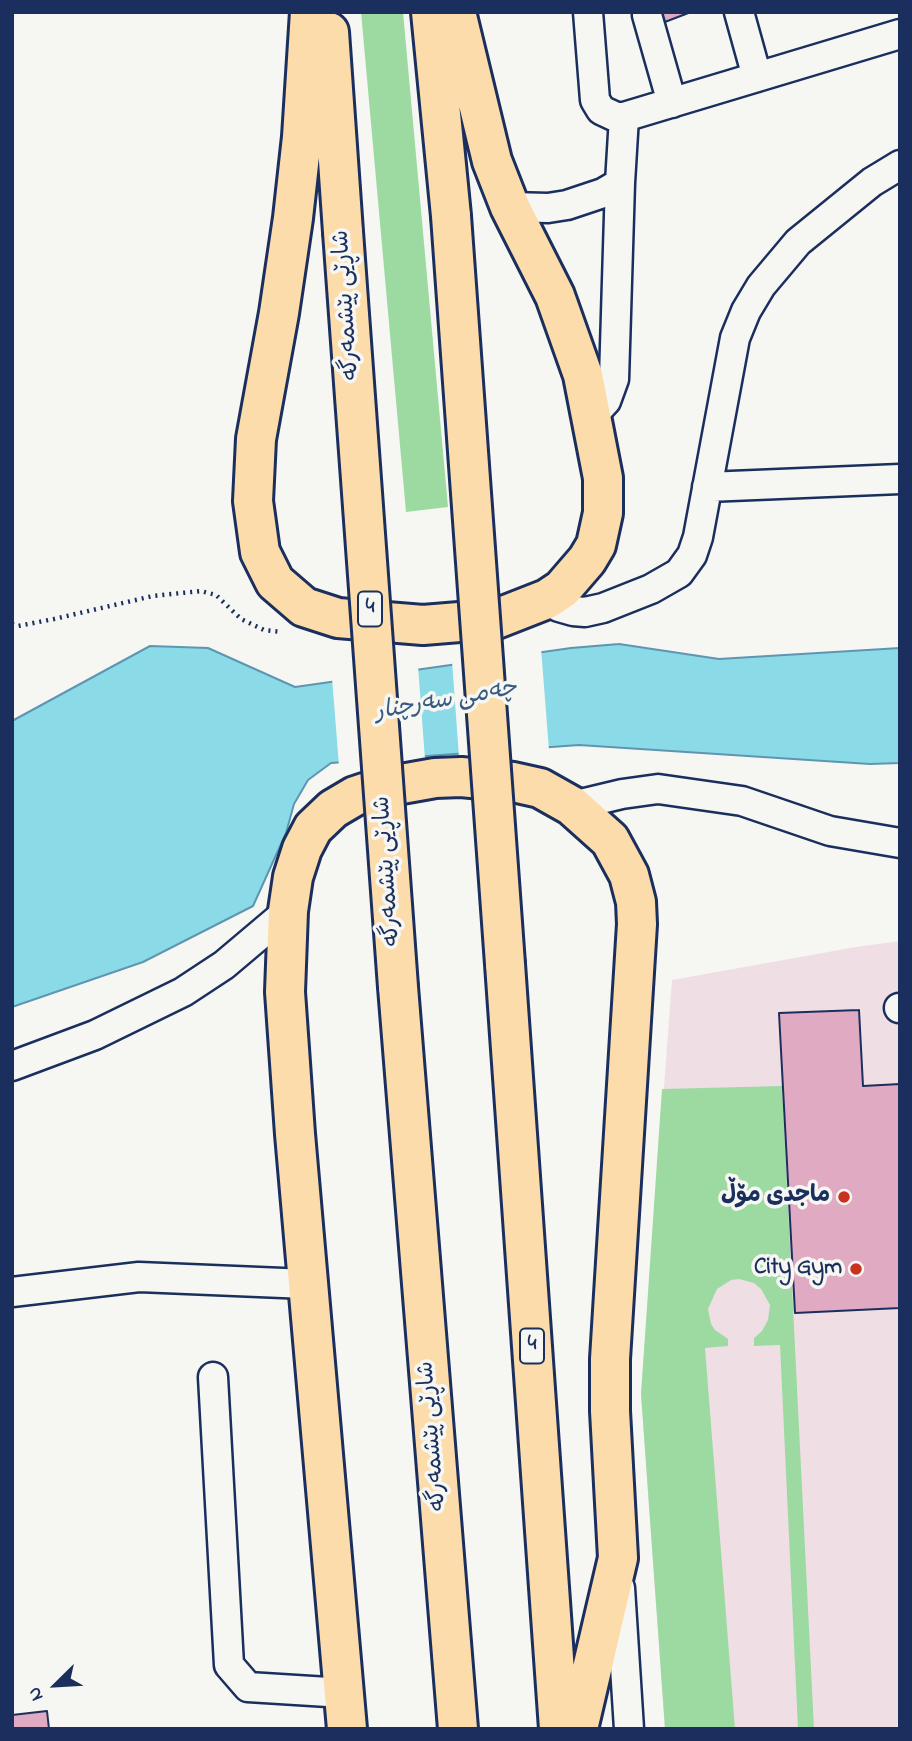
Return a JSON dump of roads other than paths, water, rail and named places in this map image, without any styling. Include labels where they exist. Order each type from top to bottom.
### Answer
[{"type":"highway","points":[[310,12],[302,136],[293,218],[279,313],[260,407],[253,501],[260,552],[268,573],[275,582],[294,600],[327,616],[379,623],[449,623],[496,619],[547,599],[577,575],[596,545],[600,528],[603,478],[583,375],[545,273],[510,207],[492,161],[456,12]]},
{"type":"highway","name":"شاڕێی پێشمەرگە","points":[[328,12],[398,987],[458,1729]]},
{"type":"highway","name":"4","points":[[431,12],[452,216],[559,1729]]},
{"type":"highway","points":[[346,1711],[307,1284],[285,992],[288,911],[297,863],[306,838],[323,816],[355,796],[379,788],[435,778],[487,779],[540,788],[572,806],[610,840],[629,875],[636,902],[637,924],[610,1359],[618,1558],[578,1729]]},
{"type":"street","points":[[588,12],[595,100],[605,114],[624,117],[900,34]]},
{"type":"street","points":[[740,12],[757,77]]},
{"type":"street","points":[[647,15],[673,103]]},
{"type":"street","points":[[591,417],[606,401],[614,379],[624,117]]},
{"type":"street","points":[[547,599],[566,609],[585,612],[603,608],[667,582],[679,573],[692,555],[735,338],[761,286],[798,242],[844,204],[900,165]]},
{"type":"street","points":[[510,207],[548,208],[567,205],[603,193],[621,172]]},
{"type":"street","points":[[707,486],[900,479]]},
{"type":"street","points":[[572,806],[658,789],[742,801],[830,831],[900,843]]},
{"type":"street","points":[[12,1066],[95,1035],[183,992],[224,965],[288,911]]},
{"type":"street","points":[[12,1292],[139,1277],[307,1284]]},
{"type":"street","points":[[213,1377],[229,1665],[248,1687],[346,1711]]},
{"type":"street","points":[[618,1558],[629,1729]]},
{"type":"water","name":"چەمی سەرچنار","points":[[619,644],[719,659],[900,648],[900,763],[870,764],[579,745],[331,763],[308,780],[294,804],[286,833],[253,906],[143,962],[12,1007],[12,721],[150,646],[208,648],[295,687],[571,648]]},
{"type":"place","name":"ماجدی مۆڵ","points":[[844,1197]]},
{"type":"place","name":"City Gym","points":[[856,1269]]}]
